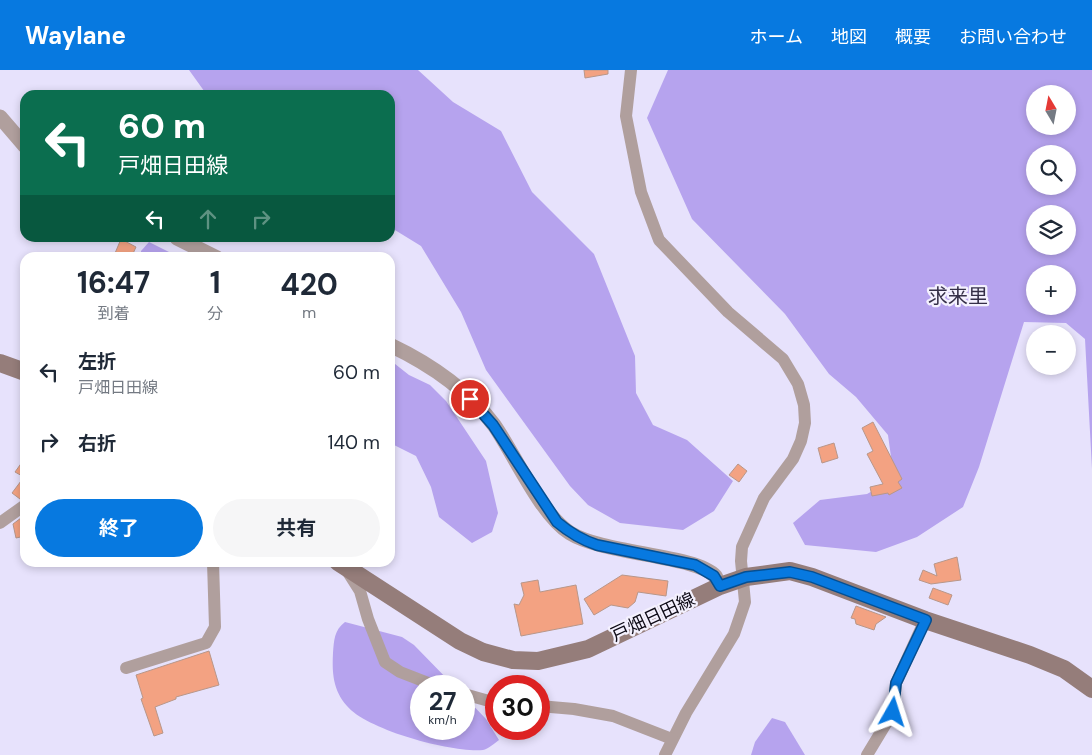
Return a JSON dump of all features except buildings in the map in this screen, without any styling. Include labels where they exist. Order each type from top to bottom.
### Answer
[{"type":"main road","points":[[0,362],[20,370]]},
{"type":"main road","name":"戸畑日田線","points":[[345,567],[460,641],[483,652],[513,660],[538,661],[588,649],[720,586],[746,577],[790,572],[812,577],[926,620],[1030,655],[1064,669],[1092,689]]},
{"type":"street","points":[[631,70],[626,116],[641,192],[659,240],[728,312],[783,359],[798,384],[804,405],[805,423],[801,441],[793,459],[764,498],[742,547],[741,561],[745,602],[734,634],[672,739],[665,755]]},
{"type":"street","points":[[0,117],[20,140]]},
{"type":"street","points":[[185,242],[205,252]]},
{"type":"street","points":[[395,346],[414,356],[458,386],[493,425],[544,505],[557,522],[569,532],[597,545],[695,565],[714,576],[720,586]]},
{"type":"street","points":[[0,523],[20,509]]},
{"type":"street","points":[[126,668],[206,643],[214,627],[213,567]]},
{"type":"street","points":[[343,567],[360,592],[368,620],[385,662],[410,676]]},
{"type":"street","points":[[867,755],[893,712],[896,683],[926,620]]},
{"type":"street","points":[[550,707],[613,716],[672,739]]},
{"type":"shaded area","points":[[189,70],[418,70],[453,102],[501,131],[532,192],[594,254],[635,356],[636,393],[653,425],[687,440],[733,481],[714,511],[683,530],[620,523],[588,505],[570,486],[486,370],[461,312],[421,246],[395,230],[395,90],[203,90]]},
{"type":"shaded area","points":[[668,70],[1092,70],[1092,469],[1085,339],[1076,331],[1076,325],[1024,322],[979,467],[963,507],[917,537],[876,552],[805,545],[793,523],[820,500],[867,494],[894,479],[888,435],[856,397],[829,374],[785,314],[692,219],[647,118]]},
{"type":"shaded area","points":[[149,242],[169,252],[141,252]]},
{"type":"shaded area","points":[[395,364],[409,375],[430,385],[446,401],[486,461],[498,513],[492,532],[472,543],[439,517],[431,487],[416,456],[395,446]]},
{"type":"shaded area","points":[[345,622],[402,637],[414,645],[443,675],[410,675],[410,738],[357,715],[342,700],[333,674],[334,640],[341,625]]},
{"type":"shaded area","points":[[475,708],[485,718],[485,740],[499,740],[483,750],[451,748],[418,740],[475,740]]},
{"type":"shaded area","points":[[772,718],[785,722],[805,755],[751,755],[755,742]]},
{"type":"district","name":"求来里","points":[[958,296]]},
{"type":"route","points":[[470,399],[493,425],[557,522],[582,540],[597,545],[695,565],[714,576],[720,586],[746,577],[770,573],[790,572],[812,577],[926,620],[896,683],[893,712]]}]
